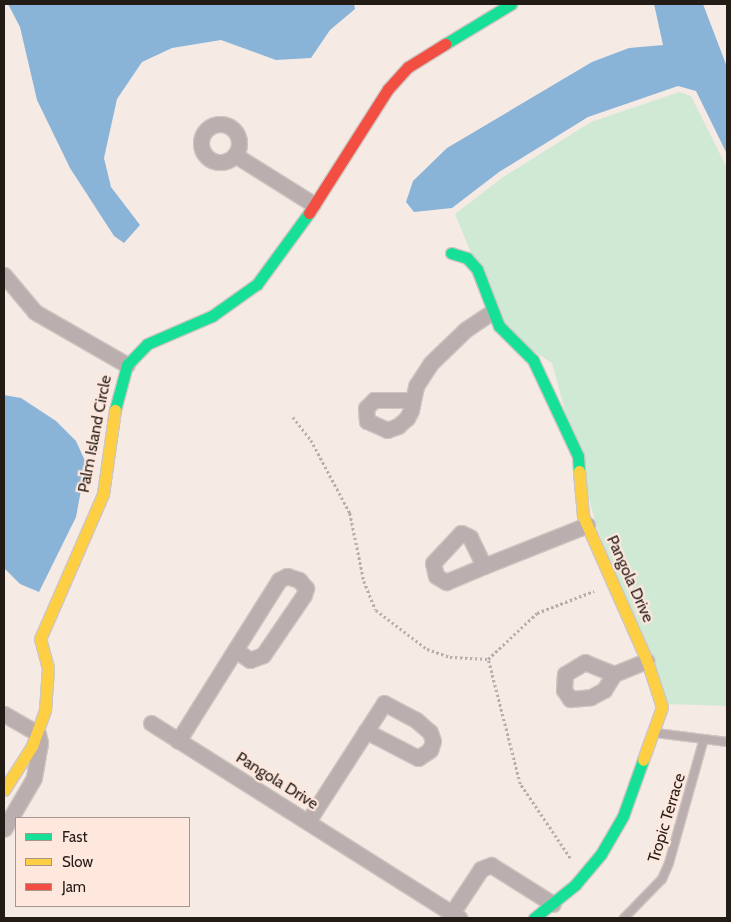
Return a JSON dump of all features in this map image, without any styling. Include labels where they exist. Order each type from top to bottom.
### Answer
[{"type":"street","name":"Palm Island Circle","points":[[4,829],[40,761],[38,734],[48,668],[40,639],[103,494],[118,391],[127,365],[148,344],[212,316],[251,289],[284,252],[388,89],[408,67],[511,4]]},
{"type":"street","points":[[235,155],[314,204]]},
{"type":"street","name":"Pangola Drive","points":[[451,253],[467,258],[477,269],[499,326],[534,360],[578,456],[580,500],[587,525],[647,661],[662,707],[656,733],[623,816],[601,854],[553,904],[534,918]]},
{"type":"street","points":[[4,275],[35,312],[127,365]]},
{"type":"street","points":[[412,400],[432,363],[465,330],[492,312]]},
{"type":"street","points":[[484,566],[587,525]]},
{"type":"street","points":[[178,741],[235,650],[279,580],[287,576],[299,580],[306,588],[304,594],[263,655],[250,660],[235,650]]},
{"type":"street","points":[[614,674],[647,661]]},
{"type":"street","points":[[4,714],[38,734],[4,790]]},
{"type":"street","name":"Pangola Drive","points":[[151,724],[456,916]]},
{"type":"street","points":[[308,822],[366,731]]},
{"type":"street","points":[[456,916],[481,869],[491,865],[553,904]]},
{"type":"lane","points":[[656,733],[703,742],[727,742]]},
{"type":"lane","name":"Tropic Terrace","points":[[624,918],[662,879],[669,863],[703,742]]},
{"type":"path","points":[[293,417],[312,440],[350,513],[364,581],[376,610],[427,649],[450,657],[488,659],[537,613],[594,591]]},
{"type":"path","points":[[488,659],[520,784],[570,858]]},
{"type":"green space","points":[[679,92],[691,96],[727,168],[727,706],[667,704],[597,528],[552,363],[503,331],[455,214],[503,177],[591,122]]},
{"type":"water","points":[[8,4],[354,4],[355,9],[330,30],[311,58],[276,60],[221,40],[172,48],[142,62],[117,99],[104,158],[111,187],[140,225],[124,243],[114,236],[70,168],[37,100],[20,27]]},
{"type":"water","points":[[654,4],[703,4],[727,67],[727,154],[696,91],[678,86],[588,117],[499,172],[452,208],[414,212],[406,202],[413,181],[447,148],[592,62],[629,48],[663,45]]},
{"type":"water","points":[[4,395],[21,398],[56,421],[76,441],[86,463],[76,517],[39,592],[20,584],[4,568]]},
{"type":"traffic: fast","points":[[445,44],[511,4]]},
{"type":"traffic: fast","points":[[115,410],[127,365],[147,344],[212,316],[257,284],[309,213]]},
{"type":"traffic: fast","points":[[451,253],[467,258],[477,269],[499,326],[533,360],[578,456],[579,471]]},
{"type":"traffic: fast","points":[[534,918],[575,885],[601,854],[623,816],[643,760]]},
{"type":"traffic: slow","points":[[4,790],[32,746],[45,710],[48,668],[40,639],[103,494],[115,410]]},
{"type":"traffic: slow","points":[[579,471],[583,516],[647,661],[662,707],[643,760]]},
{"type":"traffic: jam","points":[[309,213],[388,89],[408,67],[445,44]]}]
